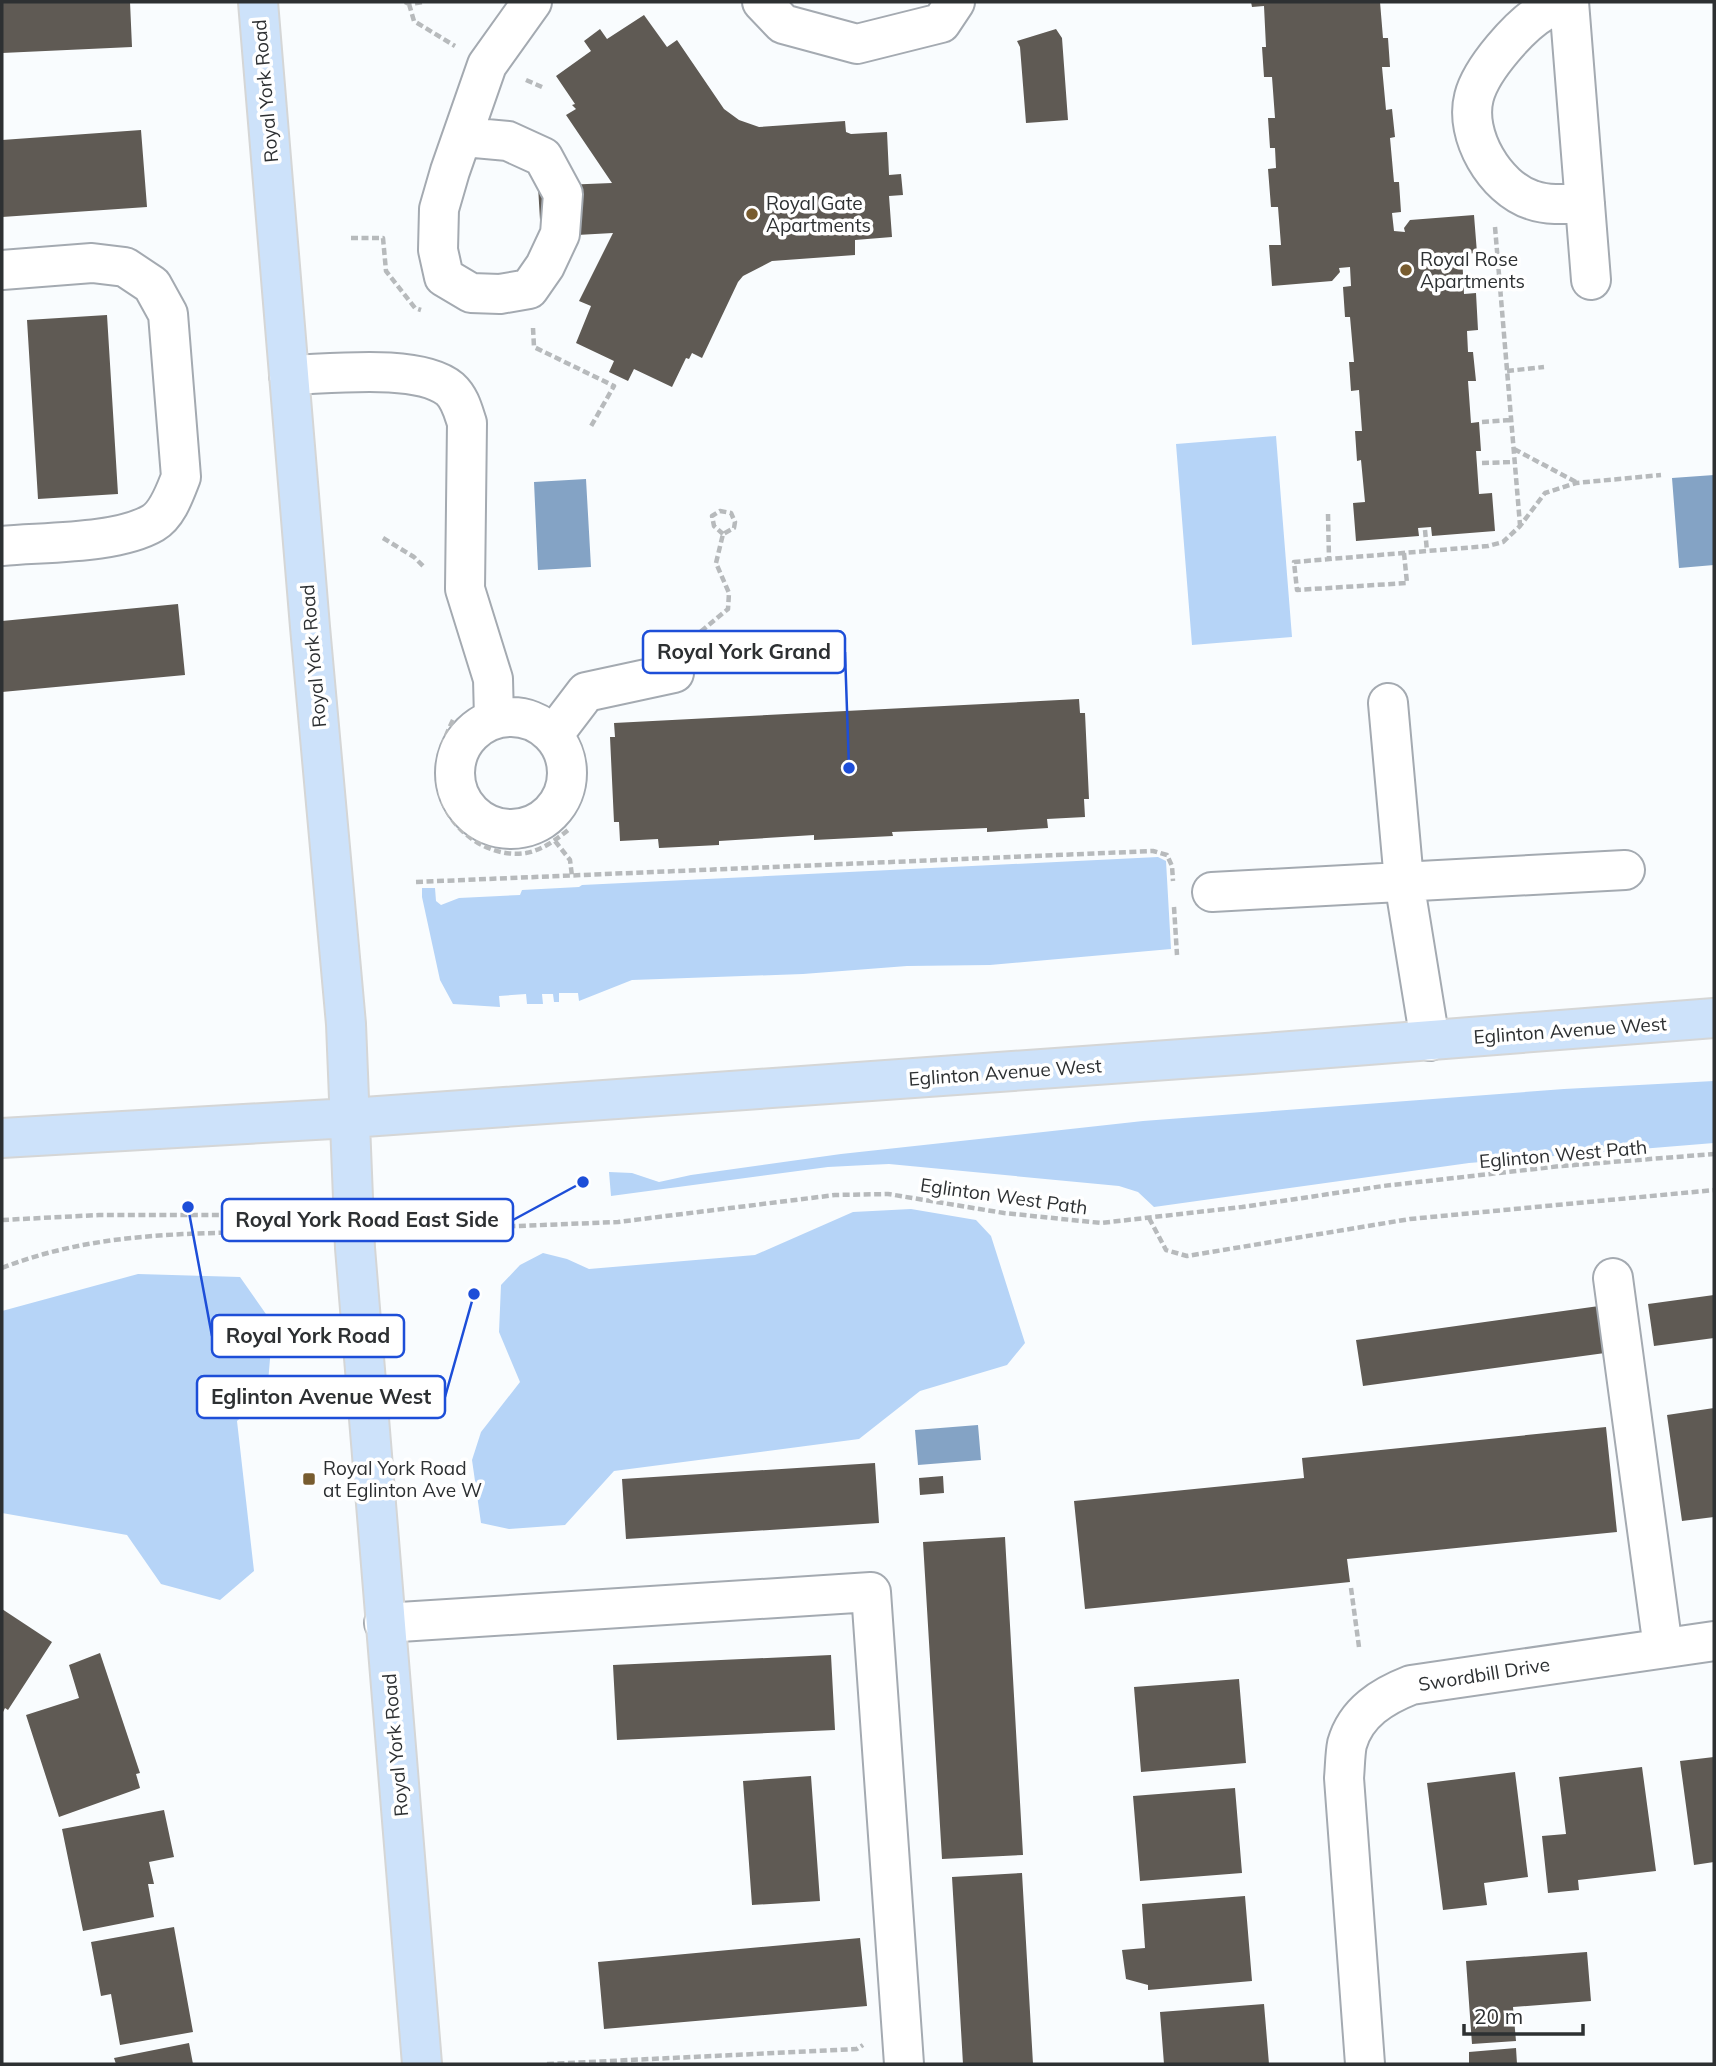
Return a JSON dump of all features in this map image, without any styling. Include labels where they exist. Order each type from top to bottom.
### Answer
[{"type":"main road","name":"Royal York Road","points":[[258,2],[346,1024],[355,1248],[422,2064]]},
{"type":"main road","name":"Eglinton Avenue West","points":[[2,1138],[350,1118],[1430,1041],[1714,1018]]},
{"type":"street","points":[[464,137],[487,65],[532,2]]},
{"type":"street","points":[[762,2],[783,24],[858,44],[941,23],[955,2]]},
{"type":"street","points":[[1585,203],[1559,205],[1531,200],[1502,181],[1480,151],[1473,126],[1474,97],[1489,66],[1526,25],[1546,10],[1569,3],[1585,203],[1591,280]]},
{"type":"street","points":[[2,271],[92,264],[125,267],[152,285],[168,314],[181,477],[172,501],[155,523],[114,536],[2,546]]},
{"type":"street","points":[[289,375],[408,373],[430,378],[451,390],[462,405],[467,423],[465,589],[493,679],[494,718]]},
{"type":"street","points":[[554,734],[586,692],[674,673]]},
{"type":"street","points":[[1388,703],[1404,881],[1430,1041]]},
{"type":"street","points":[[494,718],[526,718],[554,734],[568,763],[565,795],[544,821],[513,830],[482,822],[460,798],[454,766],[467,736],[494,718]]},
{"type":"street","points":[[1212,892],[1625,870]]},
{"type":"street","points":[[1613,1278],[1664,1648]]},
{"type":"street","points":[[384,1623],[871,1592],[904,2064]]},
{"type":"street","name":"Swordbill Drive","points":[[1365,2064],[1344,1778],[1348,1743],[1364,1713],[1386,1695],[1411,1685],[1714,1641]]},
{"type":"path","points":[[405,2],[424,2]]},
{"type":"path","points":[[1494,221],[1520,526]]},
{"type":"path","points":[[532,316],[534,347],[614,386],[590,428]]},
{"type":"path","points":[[1507,371],[1544,367]]},
{"type":"path","points":[[1482,422],[1511,420]]},
{"type":"path","points":[[1514,449],[1576,483]]},
{"type":"path","points":[[1482,463],[1514,462]]},
{"type":"path","points":[[1404,554],[1407,583],[1297,590],[1294,562],[1488,546],[1503,542],[1520,526],[1545,493],[1576,483],[1661,475]]},
{"type":"path","points":[[674,673],[699,633],[728,609],[729,593],[716,563],[723,534],[734,527],[734,522],[730,513],[720,511],[712,516],[714,526],[723,534]]},
{"type":"path","points":[[1328,514],[1329,559]]},
{"type":"path","points":[[1425,530],[1427,551]]},
{"type":"path","points":[[555,841],[570,860],[572,876]]},
{"type":"path","points":[[416,883],[1153,851],[1162,852],[1170,860],[1173,892]]},
{"type":"path","points":[[1174,905],[1177,955]]},
{"type":"path","name":"Eglinton West Path","points":[[456,1230],[618,1222],[835,1195],[888,1194],[1059,1220],[1101,1223],[1149,1219],[1383,1186],[1714,1154]]},
{"type":"path","points":[[1149,1219],[1166,1250],[1187,1256],[1410,1219],[1714,1190]]},
{"type":"path","points":[[2,1220],[99,1215],[270,1215]]},
{"type":"path","points":[[2,1268],[28,1258],[139,1237],[263,1233]]},
{"type":"path","points":[[1351,1588],[1359,1647]]},
{"type":"path","points":[[547,2064],[857,2049],[866,2044]]},
{"type":"shaded area","points":[[1276,436],[1292,637],[1192,645],[1176,444]]},
{"type":"shaded area","points":[[1714,475],[1714,565],[1679,568],[1672,478]]},
{"type":"shaded area","points":[[586,479],[591,567],[538,570],[534,482]]},
{"type":"shaded area","points":[[1158,857],[1166,861],[1171,949],[990,965],[907,966],[803,974],[632,980],[579,1001],[578,993],[559,993],[559,1002],[554,1002],[553,994],[542,994],[543,1004],[527,1004],[526,994],[499,996],[500,1007],[453,1004],[440,980],[422,897],[422,888],[435,888],[436,901],[441,905],[459,898],[520,895],[522,890],[582,885]]},
{"type":"shaded area","points":[[1714,1081],[1714,1143],[1469,1163],[1154,1207],[1138,1192],[1119,1186],[889,1164],[828,1167],[611,1196],[609,1172],[632,1173],[659,1182],[841,1154],[1143,1121],[1564,1089]]},
{"type":"shaded area","points":[[911,1209],[976,1220],[991,1236],[1025,1343],[1007,1365],[920,1391],[859,1439],[614,1471],[565,1525],[509,1529],[481,1523],[472,1460],[481,1432],[520,1382],[499,1332],[501,1285],[520,1265],[543,1253],[567,1259],[589,1269],[755,1255],[853,1212]]},
{"type":"shaded area","points":[[138,1274],[240,1277],[273,1324],[267,1394],[237,1421],[254,1571],[220,1600],[161,1584],[127,1535],[2,1513],[2,1311]]},
{"type":"shaded area","points":[[978,1425],[981,1460],[918,1465],[915,1430]]},
{"type":"building","points":[[2,2],[130,2],[132,47],[2,53]]},
{"type":"building","name":"Royal Rose Apartments","points":[[1251,2],[1380,2],[1383,38],[1388,38],[1390,67],[1382,67],[1386,110],[1392,109],[1395,137],[1390,138],[1394,182],[1399,182],[1401,212],[1392,213],[1394,231],[1405,232],[1404,228],[1410,220],[1474,215],[1477,253],[1462,254],[1464,294],[1476,293],[1478,330],[1467,331],[1468,352],[1473,352],[1476,381],[1468,381],[1471,423],[1479,422],[1481,451],[1476,451],[1479,494],[1492,493],[1495,531],[1432,536],[1431,527],[1418,528],[1419,536],[1356,541],[1353,503],[1365,502],[1361,460],[1357,461],[1355,431],[1362,431],[1359,390],[1351,391],[1349,362],[1354,362],[1350,317],[1345,317],[1343,287],[1351,286],[1350,267],[1339,268],[1340,272],[1332,281],[1272,286],[1269,245],[1281,245],[1278,207],[1271,207],[1268,169],[1276,168],[1275,148],[1270,148],[1268,118],[1275,118],[1272,77],[1264,77],[1264,6],[1252,7]]},
{"type":"building","name":"Royal Gate Apartments","points":[[644,15],[667,47],[677,40],[724,109],[739,120],[759,127],[845,121],[846,132],[851,134],[887,132],[889,175],[901,174],[903,195],[889,196],[892,237],[855,240],[855,255],[772,261],[743,276],[702,358],[692,353],[689,359],[686,358],[672,387],[634,369],[628,381],[609,372],[614,361],[576,343],[591,306],[579,301],[613,233],[541,237],[538,186],[612,183],[566,115],[576,109],[572,105],[575,104],[556,76],[591,51],[584,41],[600,29],[607,39]]},
{"type":"building","points":[[1056,29],[1062,38],[1068,120],[1026,123],[1020,47],[1017,41]]},
{"type":"building","points":[[141,130],[147,207],[2,217],[2,140]]},
{"type":"building","points":[[107,315],[118,494],[38,499],[27,320]]},
{"type":"building","points":[[178,604],[185,675],[2,692],[2,621]]},
{"type":"building","points":[[1079,699],[1080,713],[1085,713],[1089,799],[1084,799],[1085,817],[1047,819],[1048,828],[987,832],[987,828],[892,832],[893,836],[814,840],[814,835],[659,848],[658,839],[620,841],[619,822],[614,822],[610,737],[615,737],[614,723]]},
{"type":"building","points":[[1714,1295],[1714,1338],[1654,1346],[1648,1304]]},
{"type":"building","points":[[1599,1306],[1605,1353],[1363,1386],[1356,1340]]},
{"type":"building","points":[[1714,1408],[1714,1517],[1682,1521],[1667,1415]]},
{"type":"building","points":[[1606,1427],[1617,1532],[1347,1559],[1350,1582],[1085,1609],[1074,1501],[1304,1478],[1302,1458]]},
{"type":"building","points":[[875,1463],[879,1523],[626,1539],[622,1479]]},
{"type":"building","points":[[943,1476],[944,1493],[920,1495],[919,1478]]},
{"type":"building","points":[[1005,1537],[1023,1855],[942,1859],[923,1542]]},
{"type":"building","points":[[2,1609],[52,1642],[8,1710],[5,1708],[2,1714]]},
{"type":"building","points":[[100,1653],[140,1773],[136,1774],[140,1788],[59,1817],[26,1715],[79,1698],[69,1665]]},
{"type":"building","points":[[831,1655],[835,1730],[617,1740],[613,1665]]},
{"type":"building","points":[[1239,1679],[1246,1763],[1141,1772],[1134,1687]]},
{"type":"building","points":[[1714,1757],[1714,1862],[1694,1865],[1680,1761]]},
{"type":"building","points":[[1642,1767],[1656,1871],[1578,1880],[1579,1890],[1548,1893],[1542,1836],[1566,1834],[1559,1777]]},
{"type":"building","points":[[1515,1772],[1528,1877],[1484,1883],[1487,1905],[1443,1910],[1427,1783]]},
{"type":"building","points":[[811,1776],[820,1901],[752,1905],[743,1781]]},
{"type":"building","points":[[1235,1788],[1242,1873],[1140,1881],[1133,1796]]},
{"type":"building","points":[[164,1810],[174,1857],[149,1862],[154,1884],[148,1884],[154,1917],[83,1931],[62,1829]]},
{"type":"building","points":[[1022,1873],[1033,2064],[963,2064],[952,1877]]},
{"type":"building","points":[[1245,1896],[1252,1981],[1148,1990],[1148,1985],[1126,1979],[1122,1950],[1145,1948],[1142,1904]]},
{"type":"building","points":[[174,1927],[193,2032],[120,2045],[111,1994],[101,1996],[91,1942]]},
{"type":"building","points":[[860,1938],[867,2006],[604,2029],[598,1962]]},
{"type":"building","points":[[1587,1952],[1591,2001],[1513,2007],[1516,2041],[1472,2044],[1466,1961]]},
{"type":"building","points":[[1264,2004],[1269,2064],[1164,2064],[1160,2012]]},
{"type":"building","points":[[189,2043],[193,2064],[116,2064],[114,2058]]},
{"type":"building","points":[[1516,2048],[1517,2064],[1469,2064],[1469,2052]]},
{"type":"place","name":"Royal Gate Apartments","points":[[752,214]]},
{"type":"place","name":"Royal Rose Apartments","points":[[1406,270]]},
{"type":"place","name":"Royal York Grand","points":[[849,768]]},
{"type":"place","name":"Royal York Road East Side","points":[[583,1182]]},
{"type":"place","name":"Royal York Road","points":[[188,1207]]},
{"type":"place","name":"Eglinton Avenue West","points":[[474,1294]]},
{"type":"place","name":"Royal York Road at Eglinton Ave W","points":[[309,1479]]}]
